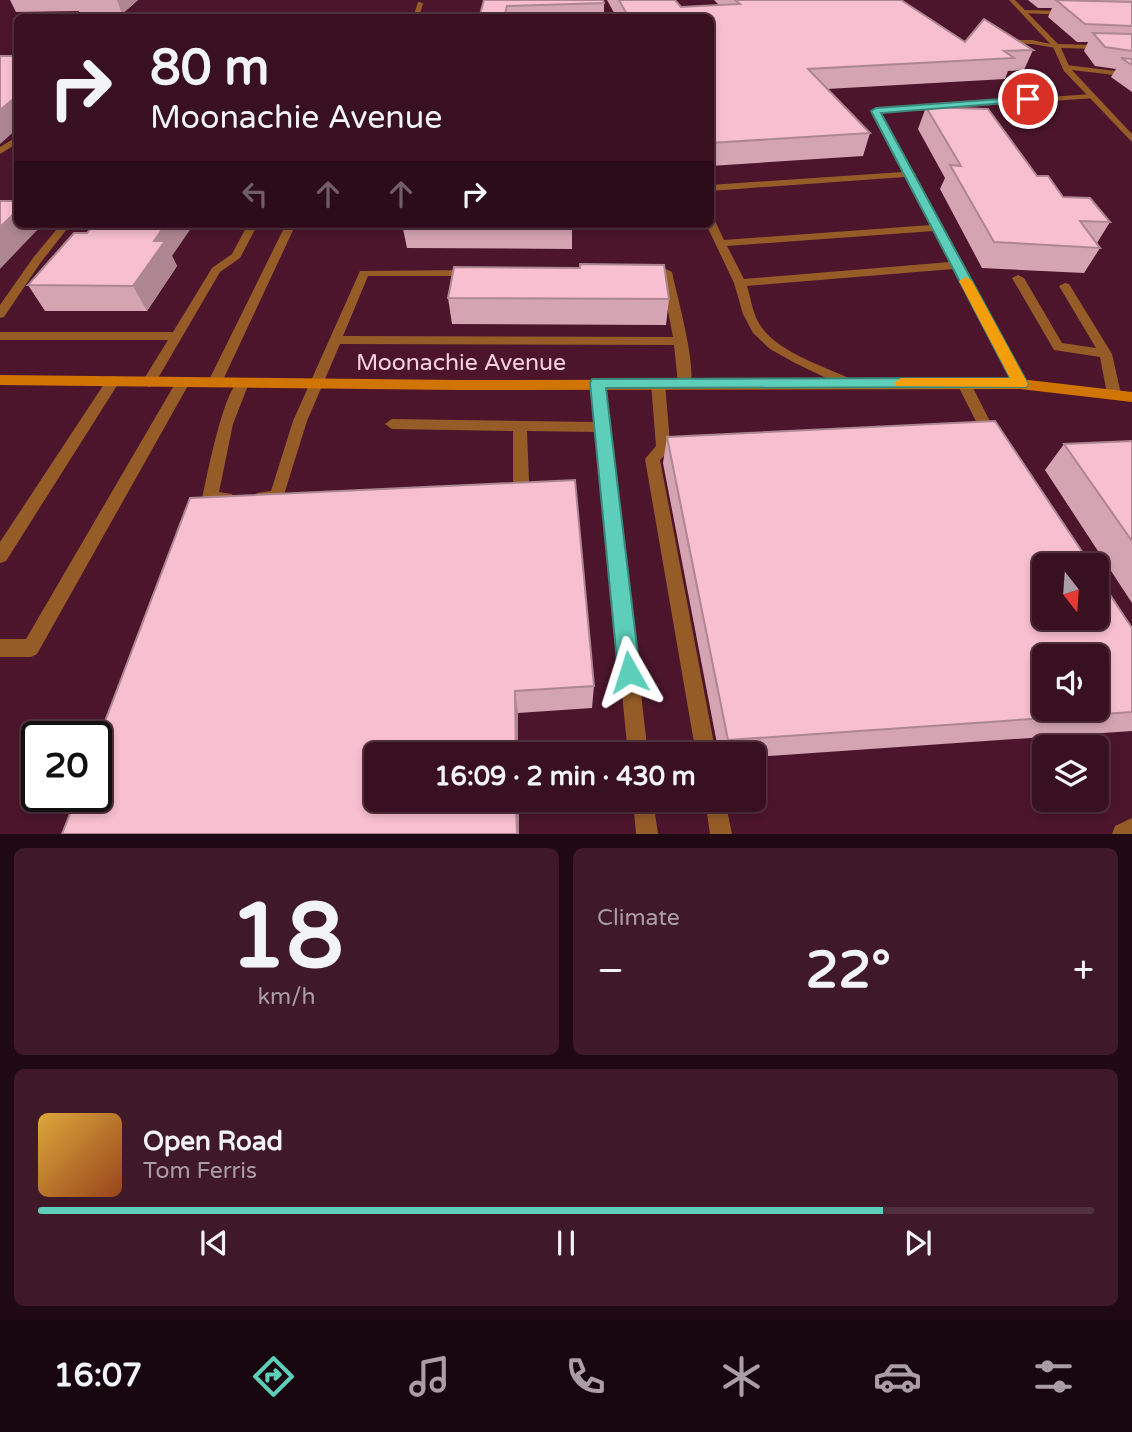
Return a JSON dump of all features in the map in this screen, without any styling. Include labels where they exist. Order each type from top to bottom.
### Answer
[{"type":"main road","name":"Moonachie Avenue","points":[[0,380],[316,384],[1020,384],[1132,397]]},
{"type":"street","points":[[1012,0],[1056,46],[1066,67],[1132,139]]},
{"type":"street","points":[[417,14],[420,3]]},
{"type":"street","points":[[1023,12],[1072,13]]},
{"type":"street","points":[[1008,42],[1032,41],[1056,46],[1132,48]]},
{"type":"street","points":[[1066,67],[1132,75]]},
{"type":"street","points":[[1020,384],[876,111],[1092,96]]},
{"type":"street","points":[[714,188],[911,174]]},
{"type":"street","points":[[0,314],[63,228]]},
{"type":"street","points":[[149,382],[216,270],[236,256],[251,228]]},
{"type":"street","points":[[215,382],[289,228]]},
{"type":"street","points":[[714,228],[740,283],[755,328],[772,343],[848,383]]},
{"type":"street","points":[[721,243],[938,228]]},
{"type":"street","points":[[740,283],[958,265]]},
{"type":"street","points":[[638,272],[666,272],[680,341],[685,383]]},
{"type":"street","points":[[242,383],[226,424],[210,499],[277,496],[300,421],[364,273],[488,273]]},
{"type":"street","points":[[1018,278],[1058,347],[1106,354]]},
{"type":"street","points":[[1065,286],[1106,354],[1114,394]]},
{"type":"street","points":[[0,336],[178,336]]},
{"type":"street","points":[[334,341],[680,341]]},
{"type":"street","points":[[0,556],[113,381]]},
{"type":"street","points":[[0,648],[31,648],[183,382]]},
{"type":"street","points":[[598,383],[637,742]]},
{"type":"street","points":[[658,383],[663,448]]},
{"type":"street","points":[[964,384],[985,438],[1007,449]]},
{"type":"street","points":[[391,424],[603,426]]},
{"type":"street","points":[[520,425],[521,481]]},
{"type":"street","points":[[691,447],[663,448],[652,459],[704,742]]},
{"type":"street","points":[[644,812],[646,834]]},
{"type":"street","points":[[717,812],[721,834]]},
{"type":"street","points":[[1123,834],[1132,829]]},
{"type":"building","points":[[484,0],[603,0],[604,3],[507,6],[505,14],[480,14]]},
{"type":"building","points":[[619,0],[675,0],[681,7],[740,4],[735,0],[901,0],[965,42],[984,19],[1033,50],[1004,51],[1014,58],[808,69],[870,133],[714,143],[714,14],[627,14]]},
{"type":"building","points":[[1056,0],[1132,2],[1132,26],[1085,24]]},
{"type":"building","points":[[1093,33],[1132,34],[1132,51],[1105,47]]},
{"type":"building","points":[[0,56],[14,56],[14,98],[0,110]]},
{"type":"building","points":[[1121,58],[1132,59],[1132,65]]},
{"type":"building","points":[[926,107],[988,109],[1037,176],[1048,176],[1063,197],[1090,198],[1110,222],[1080,221],[1100,248],[994,242],[950,165],[961,166]]},
{"type":"building","points":[[0,201],[14,201],[14,214],[0,227]]},
{"type":"building","points":[[91,228],[163,228],[154,241],[165,241],[133,286],[28,285],[74,233],[87,233]]},
{"type":"building","points":[[580,264],[664,265],[669,299],[448,298],[454,267],[580,268]]},
{"type":"building","points":[[995,421],[1083,553],[1032,553],[1032,630],[1110,630],[1110,595],[1132,628],[1132,712],[1109,714],[1109,644],[1032,644],[1032,719],[728,740],[667,437]]},
{"type":"building","points":[[1132,441],[1132,541],[1064,444]]},
{"type":"building","points":[[575,480],[594,686],[515,691],[516,742],[364,742],[364,812],[516,812],[517,834],[62,834],[71,812],[112,812],[112,721],[105,721],[190,498]]},
{"type":"slow traffic","points":[[901,383],[1020,384],[966,281]]},
{"type":"route","points":[[629,672],[598,383],[1020,384],[876,111],[1028,99]]}]
